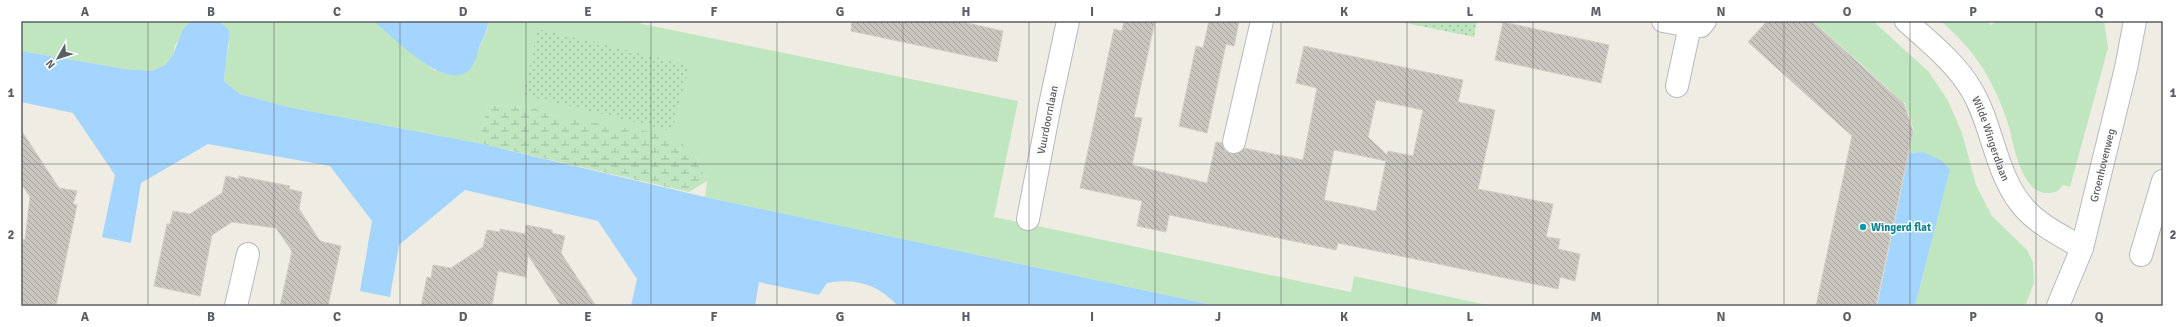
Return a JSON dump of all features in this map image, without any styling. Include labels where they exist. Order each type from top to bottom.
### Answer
[{"type":"street","name":"Vuurdoornlaan","points":[[1028,219],[1068,21]]},
{"type":"street","points":[[1234,142],[1262,21]]},
{"type":"street","points":[[1663,21],[1698,24],[1677,86]]},
{"type":"street","name":"Wilde Wingerdlaan","points":[[1906,21],[1945,56],[1971,89],[1990,130],[2000,163],[2012,192],[2027,211],[2082,248]]},
{"type":"street","name":"Groenhovenweg","points":[[2058,306],[2082,248],[2126,68],[2135,21]]},
{"type":"street","points":[[2141,255],[2163,182]]},
{"type":"street","points":[[236,306],[248,254]]},
{"type":"green space","points":[[21,21],[193,21],[175,45],[173,55],[165,65],[152,71],[125,69],[21,51]]},
{"type":"green space","points":[[219,21],[373,21],[435,71],[477,53],[487,31],[488,23],[486,21],[628,21],[1018,101],[994,217],[1351,292],[1354,276],[1491,306],[1218,306],[705,197],[707,181],[696,156],[585,122],[552,116],[532,107],[488,105],[478,143],[288,107],[240,94],[224,81],[229,45],[222,22]]},
{"type":"green space","points":[[1396,21],[1477,21],[1474,37]]},
{"type":"green space","points":[[1813,21],[1873,21],[1929,72],[1948,101],[1962,133],[1976,185],[1992,216],[2027,250],[2033,262],[2034,283],[2025,306],[1915,306],[1950,170],[1923,152],[1909,153],[1910,148],[1903,146],[1904,142],[1914,130],[1905,103],[1886,97],[1891,91]]},
{"type":"green space","points":[[1941,21],[1985,21],[1991,25],[1998,21],[2104,21],[2108,48],[2070,187],[2063,185],[2057,191],[2048,193],[2039,191],[2031,186],[2020,167],[2005,114],[1989,79],[1968,48]]},
{"type":"green space","points":[[538,29],[689,65],[672,131],[523,95]]},
{"type":"green space","points":[[488,105],[532,107],[552,116],[651,132],[682,144],[696,156],[707,181],[689,192],[478,143]]},
{"type":"water","points":[[192,21],[219,21],[229,30],[224,81],[240,94],[288,107],[478,143],[705,197],[1218,306],[898,306],[882,292],[866,284],[847,281],[827,283],[819,295],[759,282],[755,306],[631,306],[637,279],[598,221],[465,190],[399,245],[390,297],[360,291],[372,221],[330,166],[208,144],[141,183],[131,243],[102,237],[115,175],[73,113],[21,102],[21,51],[125,69],[152,71],[165,65],[173,55],[183,29]]},
{"type":"water","points":[[373,21],[486,21],[488,23],[474,63],[465,73],[452,75],[438,71],[423,62]]},
{"type":"water","points":[[1923,152],[1941,160],[1950,170],[1915,306],[1877,306],[1909,153]]},
{"type":"building","points":[[852,21],[958,21],[1003,31],[997,62],[851,31]]},
{"type":"building","points":[[1124,21],[1155,21],[1134,117],[1142,118],[1132,165],[1207,183],[1216,142],[1222,143],[1225,151],[1232,154],[1238,154],[1244,148],[1303,160],[1317,88],[1296,83],[1304,46],[1463,80],[1458,102],[1495,110],[1478,189],[1553,204],[1546,237],[1560,239],[1558,249],[1580,254],[1575,281],[1560,277],[1558,289],[1338,243],[1336,250],[1169,215],[1166,232],[1137,226],[1142,201],[1080,188],[1114,29],[1122,31]],"holes":[[[1376,100],[1423,110],[1413,156],[1388,151],[1387,155],[1368,137]],[[1334,150],[1386,161],[1376,211],[1324,200]]]},
{"type":"building","points":[[1209,21],[1239,21],[1234,46],[1226,44],[1207,133],[1179,126],[1196,46],[1203,48]]},
{"type":"building","name":"Wingerd flat","points":[[1767,21],[1812,21],[1904,104],[1913,131],[1876,306],[1816,306],[1852,136],[1748,42]]},
{"type":"building","points":[[1503,22],[1609,45],[1601,83],[1495,60]]},
{"type":"building","points":[[21,130],[59,188],[77,191],[73,204],[77,205],[56,306],[21,306],[21,239],[25,240],[30,197],[21,183]]},
{"type":"building","points":[[226,176],[239,179],[239,176],[290,186],[289,189],[302,192],[299,209],[320,241],[341,246],[328,306],[280,306],[292,251],[276,228],[232,222],[212,235],[200,296],[154,286],[167,224],[170,224],[173,211],[190,214],[222,193]]},
{"type":"building","points":[[526,225],[552,230],[552,233],[565,236],[561,253],[596,306],[561,306],[528,255],[526,277],[498,271],[492,306],[421,306],[427,277],[431,278],[433,265],[451,268],[483,247],[487,230],[500,232],[500,229],[525,234]]},
{"type":"place","name":"Wingerd flat","points":[[1863,227]]}]
